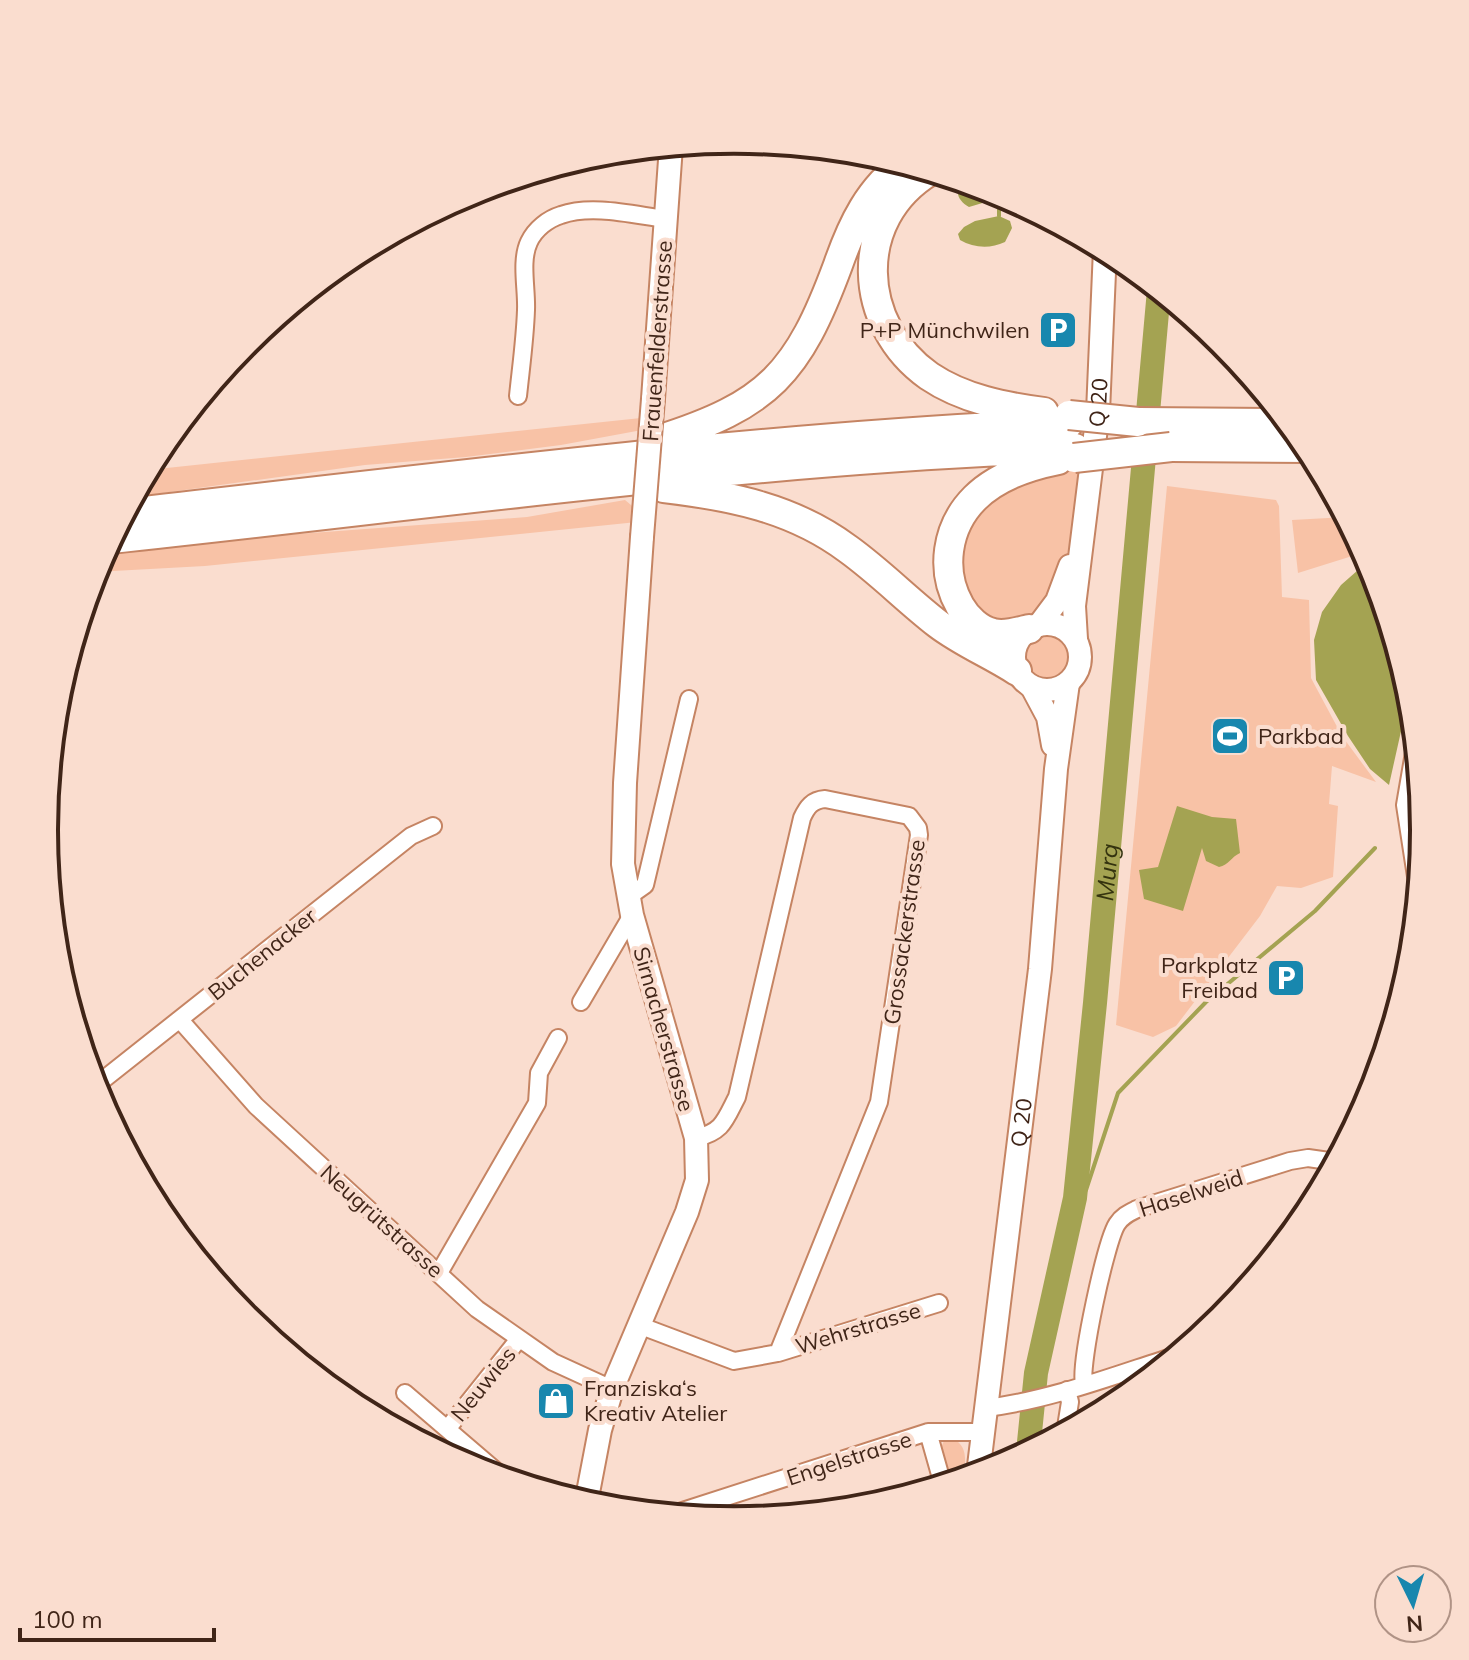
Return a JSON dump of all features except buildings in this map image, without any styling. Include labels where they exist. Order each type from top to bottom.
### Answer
[{"type":"highway","points":[[125,537],[608,470],[721,418],[769,386],[792,361],[814,324],[860,211],[894,173]]},
{"type":"highway","points":[[920,180],[898,199],[885,220],[875,246],[872,266],[874,293],[890,336],[912,363],[950,388],[1072,436]]},
{"type":"highway","points":[[1034,627],[1011,633],[994,633],[979,627],[966,615],[956,598],[949,575],[951,538],[967,507],[995,483],[1027,468],[1072,436],[1138,422],[1172,434],[1291,446]]},
{"type":"highway","points":[[138,512],[608,470],[866,459],[1072,436],[1172,434],[1276,424]]},
{"type":"highway","points":[[608,470],[758,504],[800,520],[851,551],[950,633],[1024,679]]},
{"type":"main road","name":"Frauenfelderstrasse","points":[[642,537],[670,157]]},
{"type":"main road","name":"Q 20","points":[[1101,262],[1103,272]]},
{"type":"main road","name":"Q 20","points":[[980,1460],[1040,969],[1056,769],[1068,683],[1080,665],[1073,614],[1098,412],[1104,264]]},
{"type":"main road","name":"Q 20","points":[[1056,769],[1048,717],[1024,679],[1014,655],[1015,647],[1057,601],[1082,531]]},
{"type":"main road","name":"Sirnacherstrasse","points":[[588,1490],[612,1389],[694,1196],[698,1159],[696,1138],[630,906],[623,834],[642,537]]},
{"type":"main road","points":[[1034,627],[1060,627],[1076,639]]},
{"type":"main road","points":[[1024,679],[1052,690],[1068,683]]},
{"type":"street","points":[[518,396],[526,309],[525,258],[533,235],[545,223],[562,214],[584,211],[666,219]]},
{"type":"street","points":[[581,1002],[630,906],[645,885],[689,699]]},
{"type":"street","points":[[1409,780],[1405,805],[1411,844]]},
{"type":"street","name":"Grossackerstrasse","points":[[696,1138],[723,1125],[737,1097],[807,807],[825,799],[909,816],[919,835],[882,1092],[872,1125],[778,1353]]},
{"type":"street","name":"Buchenacker","points":[[105,1078],[411,836],[433,826]]},
{"type":"street","name":"Neugrütstrasse","points":[[180,1020],[256,1106],[477,1309],[553,1362],[612,1389]]},
{"type":"street","points":[[439,1273],[537,1103],[539,1073],[558,1038]]},
{"type":"street","name":"Haselweid","points":[[1084,1384],[1083,1367],[1090,1327],[1115,1227],[1123,1216],[1290,1161],[1308,1158],[1324,1160]]},
{"type":"street","name":"Wehrstrasse","points":[[778,1353],[939,1303]]},
{"type":"street","points":[[641,1326],[734,1361],[778,1353]]},
{"type":"street","name":"Neuwies","points":[[448,1428],[518,1340]]},
{"type":"street","points":[[986,1408],[1014,1405],[1150,1364]]},
{"type":"street","points":[[1067,1390],[1070,1402],[1067,1419]]},
{"type":"street","name":"Neuwies","points":[[405,1393],[480,1457]]},
{"type":"street","points":[[928,1432],[940,1474]]},
{"type":"street","name":"Engelstrasse","points":[[700,1505],[928,1432],[983,1432]]},
{"type":"shaded area","points":[[958,192],[986,202],[969,207]]},
{"type":"shaded area","points":[[999,216],[1010,221],[1012,228],[1005,242],[982,247],[960,240],[958,234],[964,227],[975,221]]},
{"type":"shaded area","points":[[641,418],[642,430],[561,445],[365,465],[147,495],[163,468]]},
{"type":"shaded area","points":[[1083,467],[1069,548],[1058,583],[1038,614],[1011,625],[978,616],[957,574],[961,531],[1013,480]]},
{"type":"shaded area","name":"Parkbad","points":[[1167,486],[1276,500],[1279,506],[1282,597],[1309,600],[1311,678],[1342,736],[1376,782],[1332,766],[1329,804],[1338,806],[1333,877],[1301,888],[1277,886],[1260,916],[1176,1026],[1153,1037],[1116,1025]]},
{"type":"shaded area","points":[[625,500],[637,510],[637,522],[205,566],[109,571],[118,551],[203,541],[527,517]]},
{"type":"shaded area","points":[[1334,518],[1353,556],[1298,573],[1292,520]]},
{"type":"shaded area","points":[[1359,569],[1388,655],[1402,725],[1389,785],[1370,769],[1316,680],[1314,640],[1322,612],[1341,585]]},
{"type":"shaded area","points":[[1046,634],[1062,640],[1068,656],[1062,672],[1046,678],[1030,672],[1024,656],[1030,640]]},
{"type":"shaded area","points":[[1177,806],[1212,817],[1236,819],[1240,853],[1219,867],[1206,861],[1202,848],[1183,911],[1144,899],[1139,870],[1158,867]]},
{"type":"shaded area","points":[[952,1438],[961,1445],[965,1460],[965,1466],[946,1473],[943,1450],[940,1449],[945,1439]]},
{"type":"waterway","points":[[999,208],[999,216]]},
{"type":"waterway","name":"Murg","points":[[1029,1439],[1036,1373],[1075,1198],[1158,303]]},
{"type":"waterway","points":[[1075,1194],[1086,1190],[1118,1093],[1206,1002],[1315,911],[1375,848]]},
{"type":"place","name":"P+P Münchwilen","points":[[1058,330]]},
{"type":"place","name":"Parkbad","points":[[1230,736]]},
{"type":"place","name":"Parkplatz Freibad","points":[[1286,978]]},
{"type":"place","name":"Franziska‘s Kreativ Atelier","points":[[556,1401]]}]
